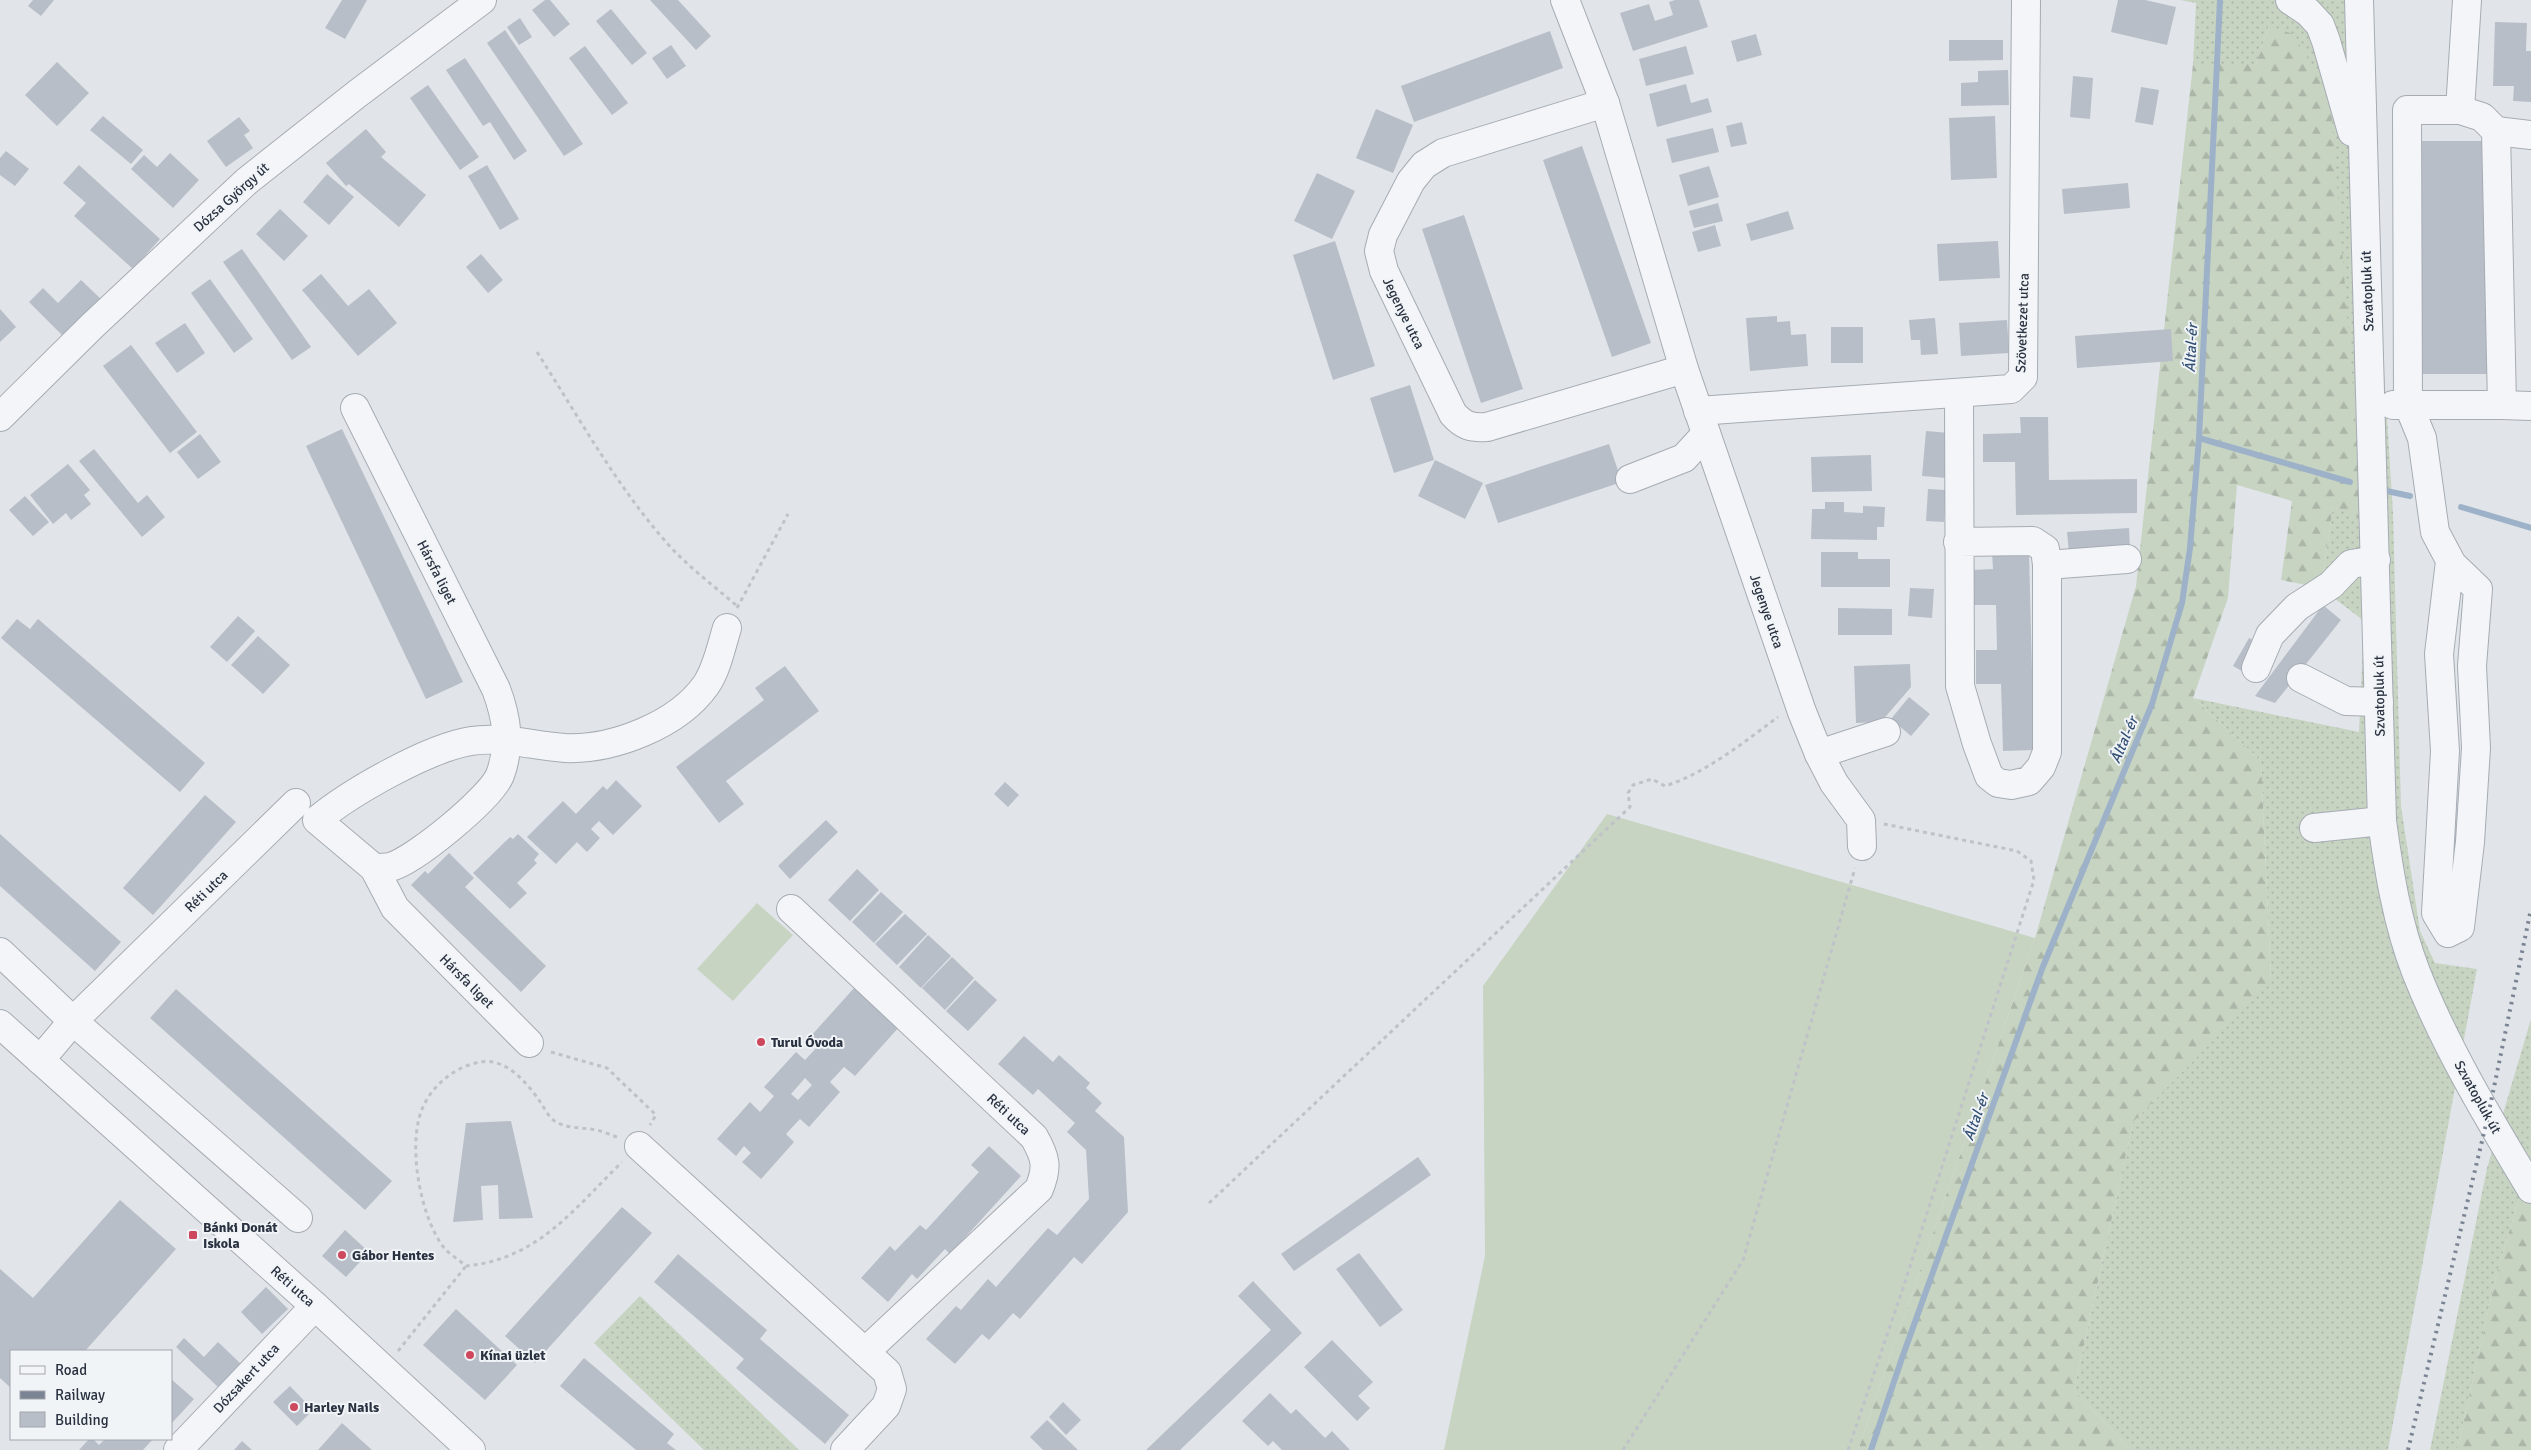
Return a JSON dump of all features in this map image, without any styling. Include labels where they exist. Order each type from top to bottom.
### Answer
[{"type":"street","name":"Dózsa György út","points":[[0,417],[92,326],[247,181],[356,94],[482,0]]},
{"type":"street","name":"Jegenye utca","points":[[1565,0],[1605,103],[1684,369],[1796,696],[1818,754],[1861,833]]},
{"type":"street","name":"Szövetkezet utca","points":[[1702,422],[2011,389],[2023,377],[2026,0]]},
{"type":"street","name":"Szvatopluk út","points":[[2290,0],[2308,12],[2320,25],[2362,170]]},
{"type":"street","name":"Szvatopluk út","points":[[2359,0],[2362,170],[2376,560],[2382,820],[2389,874],[2400,924],[2415,971],[2438,1024],[2488,1116],[2531,1189]]},
{"type":"street","points":[[2460,110],[2467,0]]},
{"type":"street","name":"Jegenye utca","points":[[1605,103],[1443,153],[1424,165],[1411,181],[1383,235],[1379,251],[1384,271],[1453,414],[1463,425],[1474,428],[1487,427],[1684,369]]},
{"type":"street","points":[[2450,561],[2439,654],[2445,751],[2436,913],[2448,933],[2460,927],[2470,842],[2476,748],[2472,666],[2478,589],[2450,561],[2436,532],[2422,438],[2408,404],[2407,110],[2460,110],[2482,117],[2496,131],[2531,135]]},
{"type":"street","points":[[2496,131],[2502,405]]},
{"type":"street","points":[[1958,542],[2034,541],[2045,548],[2047,565],[2047,752],[2040,768],[2029,781],[2011,785],[1998,783],[1989,776],[1977,744],[1960,686],[1958,542],[1960,394]]},
{"type":"street","points":[[2371,405],[2531,406]]},
{"type":"street","name":"Hársfa liget","points":[[355,408],[496,689],[503,708],[508,740],[500,777],[481,799],[429,846],[390,867],[374,868]]},
{"type":"street","points":[[1630,479],[1684,458],[1702,422]]},
{"type":"street","points":[[2047,565],[2127,559]]},
{"type":"street","points":[[2256,668],[2270,635],[2297,607],[2331,585],[2351,564],[2376,560]]},
{"type":"street","name":"Hársfa liget","points":[[529,1043],[395,908],[374,868],[317,820],[338,803],[358,791],[445,749],[471,741],[508,740],[537,746],[584,747],[626,739],[649,730],[672,716],[701,691],[711,676],[732,617]]},
{"type":"street","points":[[2301,678],[2346,701],[2379,702]]},
{"type":"street","points":[[1818,754],[1886,732]]},
{"type":"street","name":"Réti utca","points":[[40,1060],[74,1021],[296,803]]},
{"type":"street","points":[[2314,828],[2382,820]]},
{"type":"street","name":"Réti utca","points":[[791,909],[1034,1137],[1044,1154],[1046,1173],[1039,1189],[866,1352]]},
{"type":"street","points":[[0,952],[74,1021],[298,1218]]},
{"type":"street","name":"Réti utca","points":[[0,1024],[315,1306],[471,1450]]},
{"type":"street","points":[[638,1146],[887,1372],[892,1389],[886,1406],[845,1450]]},
{"type":"street","name":"Dózsakert utca","points":[[178,1450],[315,1306]]},
{"type":"path","points":[[537,352],[617,477],[655,529],[732,617],[788,514]]},
{"type":"path","points":[[1209,1203],[1630,807],[1628,793],[1633,786],[1652,779],[1665,786],[1678,782],[1710,765],[1780,716],[1796,696]]},
{"type":"path","points":[[1623,1450],[1743,1260],[1861,833],[2017,851],[2031,861],[2034,880],[1907,1276],[1848,1450]]},
{"type":"path","points":[[529,1043],[543,1043],[552,1053],[607,1068],[656,1115],[638,1146],[549,1233],[530,1247],[490,1264],[466,1266],[446,1249],[431,1225],[423,1202],[416,1153],[424,1104],[439,1084],[454,1071],[471,1065],[492,1062],[510,1069],[526,1083],[551,1118],[561,1125],[598,1130],[638,1146]]},
{"type":"path","points":[[384,1369],[466,1266]]},
{"type":"green space","points":[[2180,0],[2361,0],[2393,513],[2401,806],[2420,931],[2435,963],[2477,969],[2388,1450],[2131,1450],[2074,1390],[2133,1122],[2271,981],[2261,761],[2193,698],[2359,732],[2364,621],[2321,588],[2333,507],[2360,517],[2269,26],[2256,64],[2193,64],[2196,3]]},
{"type":"green space","points":[[2269,26],[2293,34],[2330,96],[2358,452],[2360,518],[2333,507],[2321,588],[2281,580],[2292,501],[2237,485],[2228,598],[2193,698],[2261,761],[2271,982],[2133,1122],[2074,1390],[2131,1450],[1858,1450],[2035,938],[2136,586],[2193,64],[2256,64]]},
{"type":"green space","points":[[1607,814],[2035,938],[1858,1450],[1444,1450],[1485,1256],[1483,986]]},
{"type":"green space","points":[[757,903],[793,935],[733,1001],[697,969]]},
{"type":"green space","points":[[2531,1019],[2531,1158],[2496,1276],[2457,1450],[2430,1450],[2487,1168]]},
{"type":"green space","points":[[2531,1158],[2531,1450],[2457,1450],[2496,1276]]},
{"type":"green space","points":[[640,1296],[799,1450],[704,1450],[594,1343]]},
{"type":"building","points":[[33,0],[54,0],[41,16],[28,6]]},
{"type":"building","points":[[342,0],[367,0],[345,39],[325,28]]},
{"type":"building","points":[[545,0],[550,0],[570,24],[554,37],[532,10]]},
{"type":"building","points":[[650,0],[678,0],[711,36],[696,50]]},
{"type":"building","points":[[1675,0],[1699,0],[1708,27],[1633,51],[1620,13],[1649,4],[1655,21],[1673,15],[1669,2]]},
{"type":"building","points":[[2118,0],[2145,0],[2176,7],[2167,45],[2111,32]]},
{"type":"building","points":[[611,9],[647,53],[632,65],[596,21]]},
{"type":"building","points":[[520,18],[532,37],[519,45],[507,27]]},
{"type":"building","points":[[2495,22],[2527,23],[2526,51],[2531,51],[2531,102],[2513,101],[2514,86],[2493,86]]},
{"type":"building","points":[[505,30],[583,144],[564,156],[487,43]]},
{"type":"building","points":[[1550,31],[1563,68],[1414,122],[1401,86]]},
{"type":"building","points":[[1756,34],[1762,55],[1737,62],[1731,41]]},
{"type":"building","points":[[1949,40],[2003,40],[2003,60],[1949,61]]},
{"type":"building","points":[[671,45],[686,66],[667,79],[652,58]]},
{"type":"building","points":[[585,46],[628,103],[612,115],[569,58]]},
{"type":"building","points":[[1686,46],[1694,74],[1646,86],[1639,59]]},
{"type":"building","points":[[465,58],[527,151],[514,160],[490,122],[483,126],[446,70]]},
{"type":"building","points":[[57,62],[89,93],[57,126],[25,95]]},
{"type":"building","points":[[2008,70],[2009,105],[1961,106],[1961,83],[1978,82],[1978,71]]},
{"type":"building","points":[[2073,76],[2093,78],[2090,119],[2070,117]]},
{"type":"building","points":[[1686,84],[1691,103],[1708,98],[1712,112],[1657,127],[1649,94]]},
{"type":"building","points":[[428,85],[479,157],[460,170],[410,98]]},
{"type":"building","points":[[2141,87],[2159,90],[2153,125],[2135,122]]},
{"type":"building","points":[[1376,109],[1413,125],[1393,173],[1356,158]]},
{"type":"building","points":[[103,116],[143,150],[131,164],[90,130]]},
{"type":"building","points":[[1995,116],[1997,178],[1951,180],[1949,118]]},
{"type":"building","points":[[239,117],[250,131],[244,135],[253,148],[226,167],[207,141]]},
{"type":"building","points":[[1742,122],[1747,144],[1731,147],[1726,126]]},
{"type":"building","points":[[1713,128],[1719,152],[1672,163],[1666,139]]},
{"type":"building","points":[[366,129],[386,152],[381,157],[426,195],[399,227],[349,184],[346,186],[326,163]]},
{"type":"building","points":[[2422,141],[2489,141],[2490,374],[2422,374]]},
{"type":"building","points":[[1582,146],[1651,343],[1612,357],[1543,160]]},
{"type":"building","points":[[6,151],[29,169],[15,186],[0,175],[0,158]]},
{"type":"building","points":[[170,153],[199,180],[173,208],[131,169],[144,155],[157,167]]},
{"type":"building","points":[[79,165],[160,239],[133,269],[74,216],[86,203],[63,183]]},
{"type":"building","points":[[487,165],[519,219],[500,230],[468,176]]},
{"type":"building","points":[[1709,166],[1719,197],[1688,206],[1679,175]]},
{"type":"building","points":[[1317,173],[1355,191],[1332,239],[1294,221]]},
{"type":"building","points":[[327,174],[354,197],[329,225],[303,202]]},
{"type":"building","points":[[2128,183],[2130,208],[2064,214],[2062,189]]},
{"type":"building","points":[[1718,203],[1723,221],[1694,228],[1689,211]]},
{"type":"building","points":[[280,209],[308,236],[284,261],[256,234]]},
{"type":"building","points":[[1788,211],[1794,229],[1751,241],[1746,224]]},
{"type":"building","points":[[1464,215],[1523,389],[1481,403],[1422,229]]},
{"type":"building","points":[[1715,225],[1721,246],[1698,252],[1692,232]]},
{"type":"building","points":[[1335,241],[1375,366],[1333,380],[1293,255]]},
{"type":"building","points":[[1998,241],[2000,278],[1939,281],[1937,244]]},
{"type":"building","points":[[242,249],[311,347],[292,360],[223,262]]},
{"type":"building","points":[[481,254],[503,280],[488,293],[466,267]]},
{"type":"building","points":[[321,274],[348,306],[369,289],[397,323],[358,356],[302,290]]},
{"type":"building","points":[[210,279],[253,339],[234,353],[191,293]]},
{"type":"building","points":[[81,280],[103,301],[66,339],[29,302],[43,288],[58,303]]},
{"type":"building","points":[[0,309],[16,327],[0,342]]},
{"type":"building","points":[[1777,316],[1777,322],[1790,321],[1791,335],[1806,334],[1808,366],[1750,371],[1746,318]]},
{"type":"building","points":[[1935,318],[1938,354],[1921,355],[1920,340],[1911,340],[1909,320]]},
{"type":"building","points":[[2007,320],[2009,353],[1961,356],[1959,323]]},
{"type":"building","points":[[185,323],[205,353],[177,373],[155,343]]},
{"type":"building","points":[[1831,327],[1863,327],[1863,363],[1831,363]]},
{"type":"building","points":[[2171,329],[2173,361],[2077,368],[2075,336]]},
{"type":"building","points":[[131,345],[197,432],[170,453],[103,366]]},
{"type":"building","points":[[1410,385],[1434,460],[1394,473],[1370,398]]},
{"type":"building","points":[[2020,417],[2048,417],[2049,480],[2137,479],[2137,513],[2016,515],[2015,462],[1983,462],[1983,434],[2021,433]]},
{"type":"building","points":[[342,429],[463,682],[426,699],[306,446]]},
{"type":"building","points":[[1926,431],[1950,433],[1946,478],[1922,476]]},
{"type":"building","points":[[200,434],[221,462],[198,479],[177,452]]},
{"type":"building","points":[[1609,444],[1622,482],[1498,523],[1485,485]]},
{"type":"building","points":[[94,449],[138,503],[147,495],[165,517],[142,537],[79,461]]},
{"type":"building","points":[[1871,455],[1872,491],[1812,492],[1811,457]]},
{"type":"building","points":[[1435,460],[1483,483],[1465,519],[1418,496]]},
{"type":"building","points":[[68,464],[90,490],[84,495],[91,504],[71,520],[66,513],[53,524],[30,495]]},
{"type":"building","points":[[1928,489],[1946,490],[1944,522],[1926,521]]},
{"type":"building","points":[[25,496],[49,522],[33,536],[9,510]]},
{"type":"building","points":[[1825,502],[1844,502],[1844,512],[1863,513],[1863,506],[1885,507],[1884,527],[1877,527],[1877,540],[1811,539],[1812,509],[1825,509]]},
{"type":"building","points":[[2129,528],[2130,549],[2069,553],[2067,532]]},
{"type":"building","points":[[1821,552],[1858,552],[1858,559],[1890,559],[1890,587],[1821,587]]},
{"type":"building","points":[[2029,552],[2034,750],[2003,751],[2001,684],[1976,684],[1976,650],[1997,650],[1996,605],[1972,605],[1972,570],[1993,569],[1992,553]]},
{"type":"building","points":[[1910,588],[1934,589],[1932,618],[1908,616]]},
{"type":"building","points":[[2323,605],[2341,620],[2275,703],[2255,696]]},
{"type":"building","points":[[1838,608],[1892,609],[1892,635],[1838,635]]},
{"type":"building","points":[[238,616],[255,631],[227,662],[210,647]]},
{"type":"building","points":[[17,619],[30,629],[38,619],[205,763],[180,792],[1,638]]},
{"type":"building","points":[[258,636],[290,665],[263,694],[231,665]]},
{"type":"building","points":[[2249,638],[2263,646],[2247,674],[2233,666]]},
{"type":"building","points":[[1910,664],[1911,687],[1881,722],[1856,723],[1854,666]]},
{"type":"building","points":[[785,666],[819,711],[726,781],[744,804],[719,823],[676,767],[764,700],[755,688]]},
{"type":"building","points":[[1909,697],[1930,714],[1911,736],[1891,719]]},
{"type":"building","points":[[616,780],[642,806],[613,835],[599,821],[591,829],[600,838],[587,852],[577,842],[556,864],[527,837],[563,801],[576,814],[603,786],[607,790]]},
{"type":"building","points":[[1005,782],[1019,795],[1008,807],[994,794]]},
{"type":"building","points":[[205,795],[236,822],[153,915],[123,888]]},
{"type":"building","points":[[826,820],[838,832],[790,879],[778,866]]},
{"type":"building","points":[[0,834],[121,942],[95,971],[0,886]]},
{"type":"building","points":[[518,834],[539,854],[534,860],[537,863],[517,883],[527,893],[510,909],[473,873],[510,837],[513,839]]},
{"type":"building","points":[[449,853],[474,878],[465,887],[546,966],[521,992],[411,885],[425,871],[428,874]]},
{"type":"building","points":[[857,869],[879,890],[850,921],[828,900]]},
{"type":"building","points":[[881,892],[903,912],[874,943],[852,922]]},
{"type":"building","points":[[905,914],[927,934],[897,965],[875,944]]},
{"type":"building","points":[[928,935],[951,956],[921,988],[899,967]]},
{"type":"building","points":[[952,957],[974,978],[945,1010],[922,988]]},
{"type":"building","points":[[975,980],[997,1000],[968,1031],[946,1011]]},
{"type":"building","points":[[855,987],[900,1026],[855,1076],[844,1067],[830,1082],[840,1092],[809,1127],[800,1119],[786,1134],[794,1142],[761,1179],[742,1162],[751,1153],[744,1146],[736,1156],[717,1139],[750,1102],[760,1112],[774,1096],[764,1087],[796,1052],[805,1060],[819,1045],[810,1037]],"holes":[[[805,1078],[812,1085],[798,1100],[791,1094]]]},
{"type":"building","points":[[176,989],[392,1181],[365,1210],[150,1018]]},
{"type":"building","points":[[1024,1036],[1053,1062],[1059,1055],[1090,1083],[1086,1088],[1102,1103],[1095,1111],[1124,1137],[1128,1212],[1082,1264],[1074,1257],[1020,1319],[1013,1313],[989,1340],[982,1334],[955,1364],[926,1339],[956,1306],[961,1310],[988,1279],[996,1287],[1048,1228],[1057,1235],[1089,1199],[1086,1150],[1067,1132],[1075,1123],[1038,1089],[1033,1095],[998,1064]]},
{"type":"building","points":[[511,1121],[533,1218],[499,1219],[498,1185],[481,1186],[483,1220],[453,1222],[466,1123]]},
{"type":"building","points":[[989,1146],[1021,1176],[950,1254],[945,1249],[917,1279],[912,1274],[888,1302],[861,1278],[890,1246],[895,1251],[920,1225],[926,1230],[979,1172],[971,1165]]},
{"type":"building","points":[[1418,1157],[1431,1175],[1294,1271],[1281,1254]]},
{"type":"building","points":[[120,1200],[176,1249],[86,1350],[10,1350],[10,1387],[0,1378],[0,1269],[33,1298]]},
{"type":"building","points":[[622,1207],[652,1233],[535,1363],[505,1336]]},
{"type":"building","points":[[345,1230],[369,1252],[346,1277],[322,1256]]},
{"type":"building","points":[[1359,1253],[1403,1310],[1380,1327],[1336,1269]]},
{"type":"building","points":[[678,1254],[767,1330],[760,1339],[849,1415],[825,1444],[736,1368],[744,1359],[654,1282]]},
{"type":"building","points":[[1253,1281],[1302,1333],[1180,1450],[1146,1450],[1271,1330],[1238,1296]]},
{"type":"building","points":[[266,1287],[288,1309],[262,1334],[241,1312]]},
{"type":"building","name":"Kínai üzlet","points":[[456,1309],[517,1365],[485,1400],[423,1345]]},
{"type":"building","points":[[184,1338],[204,1357],[218,1342],[241,1364],[218,1387],[176,1347]]},
{"type":"building","points":[[1332,1340],[1373,1382],[1358,1396],[1370,1408],[1357,1421],[1304,1367]]},
{"type":"building","points":[[584,1358],[674,1434],[667,1443],[676,1450],[636,1450],[560,1386]]},
{"type":"building","points":[[172,1380],[194,1399],[172,1423]]},
{"type":"building","name":"Harley Nails","points":[[290,1386],[313,1410],[297,1426],[273,1402]]},
{"type":"building","points":[[1270,1393],[1291,1414],[1296,1409],[1325,1438],[1332,1431],[1350,1450],[1282,1450],[1273,1441],[1268,1446],[1242,1421]]},
{"type":"building","points":[[1063,1402],[1081,1420],[1066,1435],[1049,1417]]},
{"type":"building","points":[[1047,1420],[1078,1450],[1043,1450],[1030,1437]]},
{"type":"building","points":[[342,1423],[372,1450],[318,1450]]},
{"type":"building","points":[[88,1440],[94,1440],[99,1445],[104,1440],[152,1440],[143,1450],[79,1450]]},
{"type":"building","points":[[242,1441],[252,1450],[234,1450]]},
{"type":"waterway","name":"Által-ér","points":[[1871,1450],[1902,1358],[2042,969],[2152,704],[2182,603],[2190,548],[2199,438],[2220,0]]},
{"type":"waterway","points":[[2199,438],[2350,482]]},
{"type":"waterway","points":[[2382,490],[2410,496]]},
{"type":"waterway","points":[[2461,507],[2531,528]]},
{"type":"railway","points":[[2408,1450],[2488,1116],[2531,909]]},
{"type":"place","name":"Turul Óvoda","points":[[761,1042]]},
{"type":"place","name":"Bánki Donát Iskola","points":[[193,1235]]},
{"type":"place","name":"Gábor Hentes","points":[[342,1255]]},
{"type":"place","name":"Kínai üzlet","points":[[470,1355]]},
{"type":"place","name":"Harley Nails","points":[[294,1407]]}]
